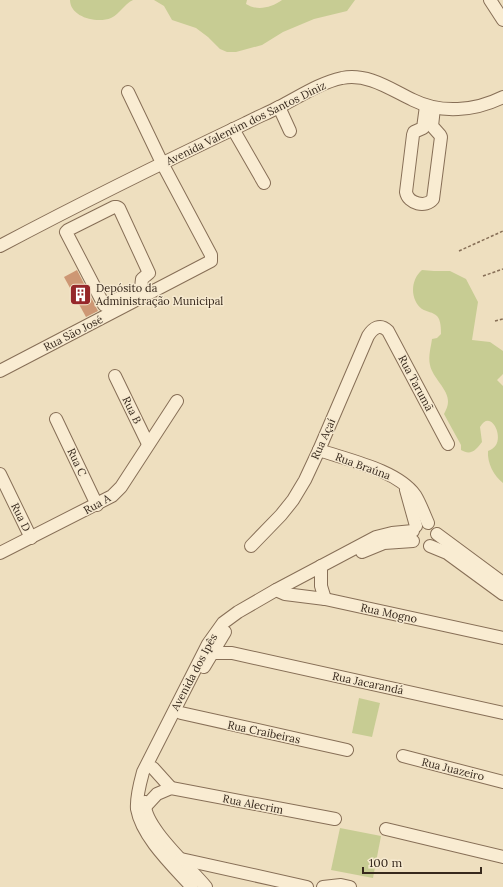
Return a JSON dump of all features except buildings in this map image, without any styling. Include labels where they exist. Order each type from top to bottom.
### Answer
[{"type":"street","points":[[490,0],[503,20]]},
{"type":"street","name":"Avenida Valentim dos Santos Diniz","points":[[0,246],[87,210],[162,163],[324,84],[343,78],[365,78],[374,81],[430,107],[450,109],[470,108],[503,97]]},
{"type":"street","points":[[128,92],[162,163]]},
{"type":"street","points":[[279,107],[290,131]]},
{"type":"street","points":[[430,107],[432,126],[441,138],[433,199],[426,204],[415,203],[408,198],[406,192],[413,135],[414,132],[423,128],[430,107]]},
{"type":"street","points":[[233,129],[264,183]]},
{"type":"street","name":"Rua São José","points":[[0,371],[210,262],[211,255],[162,163]]},
{"type":"street","points":[[117,207],[149,270],[149,273],[142,279],[141,288],[107,305],[102,304],[67,234],[68,230],[87,210],[117,207]]},
{"type":"street","name":"Rua Açaí","points":[[251,546],[281,516],[293,500],[319,450],[368,336],[377,326],[381,326]]},
{"type":"street","name":"Rua Tarumã","points":[[381,326],[388,331],[448,444]]},
{"type":"street","name":"Rua B","points":[[115,376],[148,444]]},
{"type":"street","name":"Rua A","points":[[0,553],[112,496],[121,487],[177,402]]},
{"type":"street","name":"Rua C","points":[[56,419],[97,504]]},
{"type":"street","name":"Rua Braúna","points":[[319,450],[395,477],[416,497],[417,530]]},
{"type":"street","name":"Rua D","points":[[0,474],[31,538]]},
{"type":"street","points":[[417,530],[435,529],[437,534],[503,582]]},
{"type":"street","name":"Avenida dos Ipês","points":[[200,886],[168,860],[150,838],[141,822],[137,808],[138,792],[143,772],[208,644],[223,623],[238,612],[280,592],[322,569],[417,530],[420,547],[430,546],[451,556],[503,594]]},
{"type":"street","points":[[430,546],[436,539],[437,534]]},
{"type":"street","points":[[322,569],[321,586],[325,599]]},
{"type":"street","name":"Avenida dos Ipês","points":[[145,807],[148,782],[153,768],[194,685],[223,633],[280,592]]},
{"type":"street","name":"Rua Mogno","points":[[280,592],[325,599],[503,638]]},
{"type":"street","points":[[223,633],[232,653]]},
{"type":"street","name":"Rua Jacarandá","points":[[213,653],[232,653],[503,713]]},
{"type":"street","name":"Rua Craibeiras","points":[[180,713],[347,750]]},
{"type":"street","name":"Rua Juazeiro","points":[[403,756],[503,782]]},
{"type":"street","points":[[153,768],[171,788],[156,794],[145,807],[151,822],[160,836],[181,859],[200,886],[210,873],[221,868]]},
{"type":"street","name":"Rua Alecrim","points":[[171,788],[335,819]]},
{"type":"street","points":[[386,829],[503,857]]},
{"type":"street","points":[[168,860],[181,859],[307,887]]},
{"type":"street","points":[[323,887],[341,885],[350,887]]},
{"type":"path","points":[[459,251],[503,231]]},
{"type":"path","points":[[483,276],[503,269]]},
{"type":"path","points":[[495,321],[503,319]]},
{"type":"green space","points":[[70,0],[133,0],[111,18],[99,20],[85,18],[79,15],[71,6]]},
{"type":"green space","points":[[154,0],[247,0],[246,4],[250,6],[264,8],[282,0],[355,0],[347,11],[314,19],[283,32],[262,45],[236,52],[227,52],[220,49],[196,28],[172,20],[164,6]]},
{"type":"green space","points":[[422,270],[450,271],[466,279],[478,302],[472,340],[490,342],[503,351],[503,374],[497,380],[503,386],[503,483],[494,473],[488,456],[488,451],[496,445],[498,440],[497,430],[494,425],[488,421],[484,422],[480,427],[482,442],[475,450],[465,452],[461,450],[461,445],[444,414],[448,405],[448,397],[431,370],[429,362],[432,339],[437,338],[441,334],[440,322],[435,315],[422,309],[418,305],[415,301],[413,290],[415,279]]},
{"type":"green space","points":[[359,698],[380,703],[372,737],[352,733]]},
{"type":"green space","points":[[340,828],[381,836],[373,878],[331,870]]},
{"type":"place","name":"Depósito da Administração Municipal","points":[[81,294]]}]
